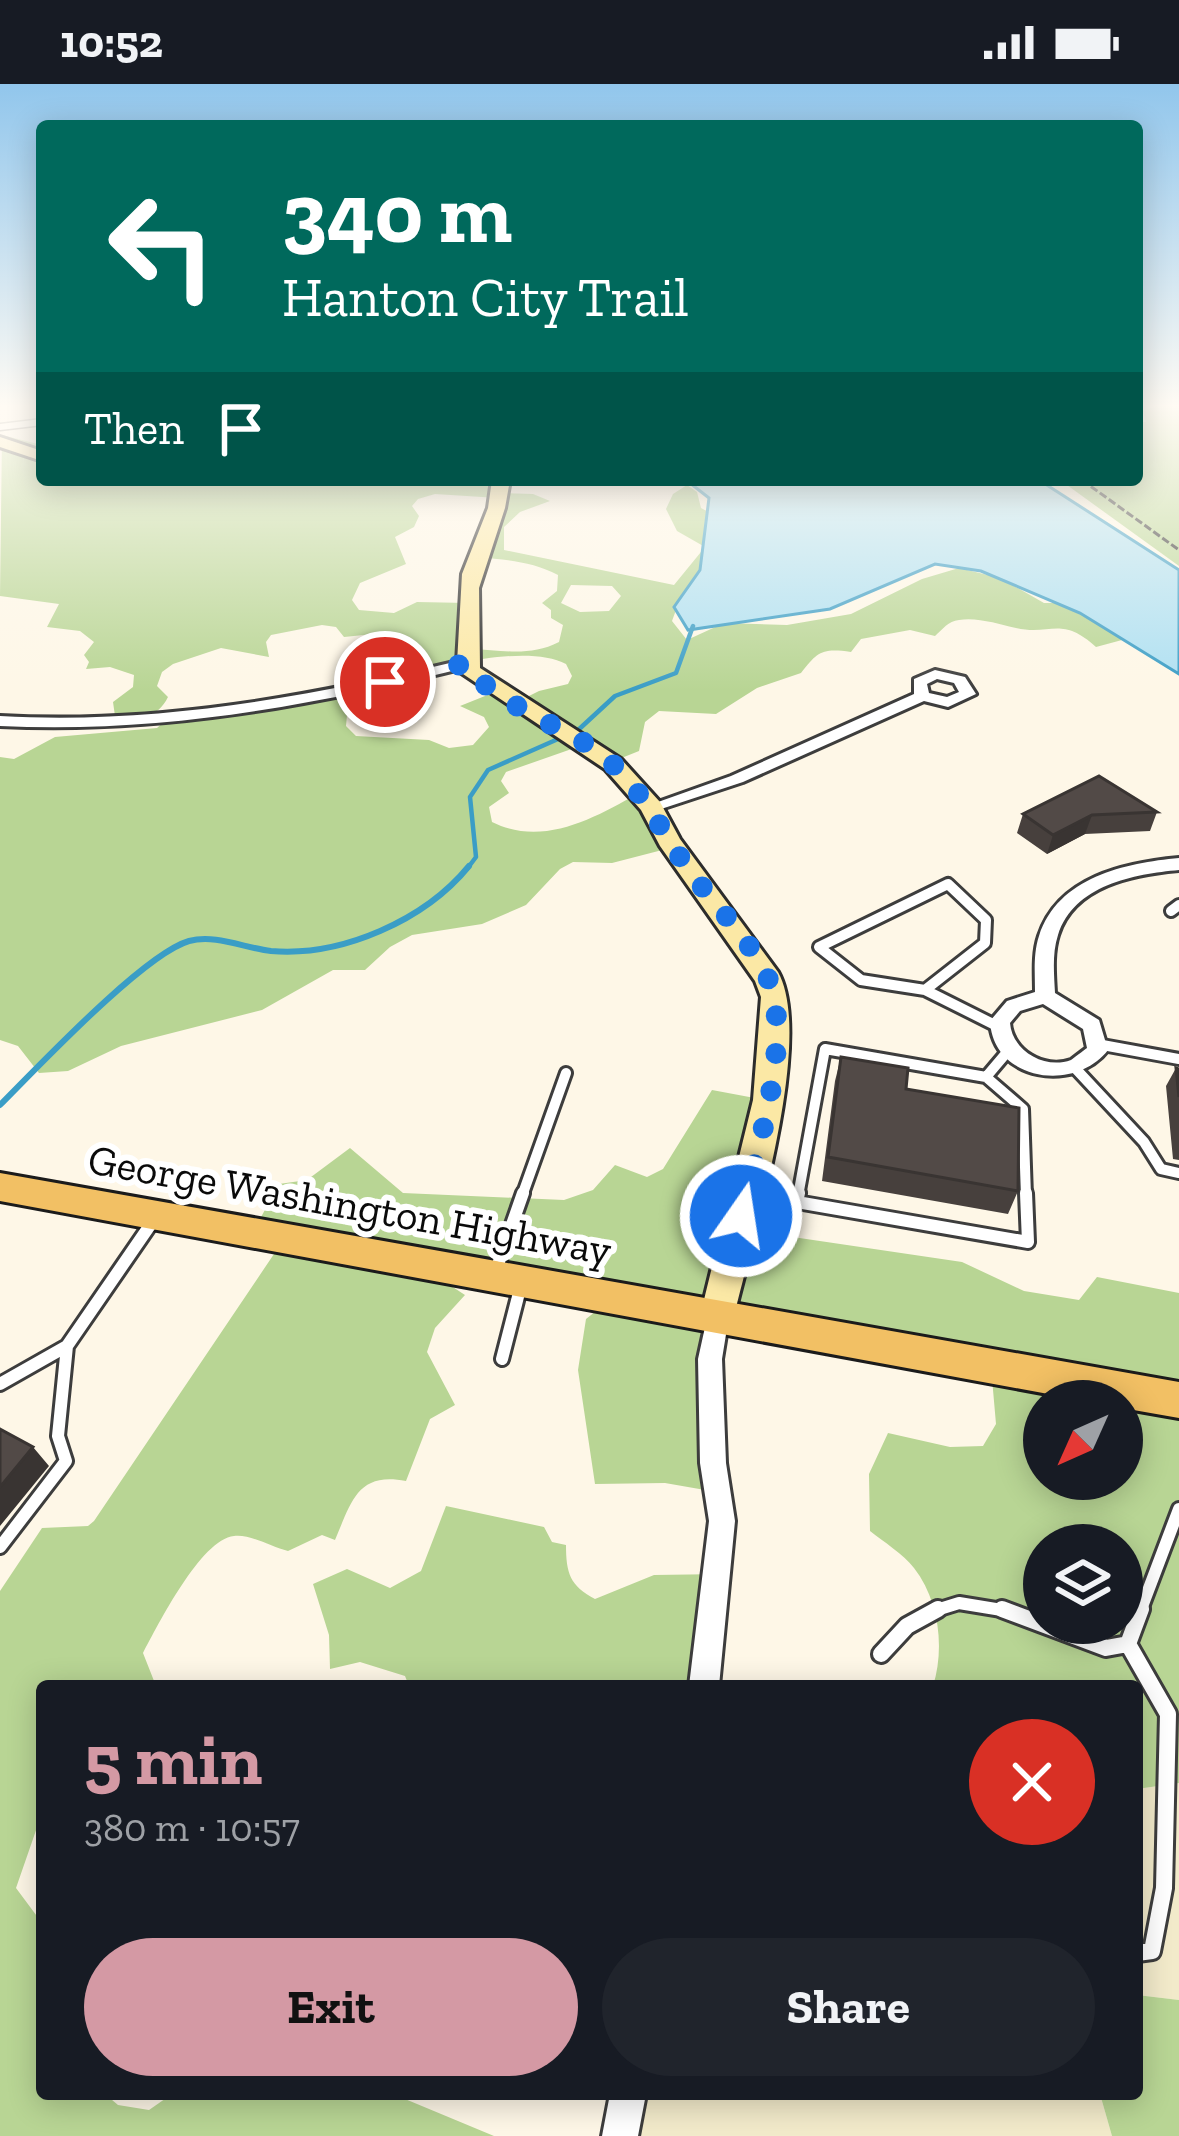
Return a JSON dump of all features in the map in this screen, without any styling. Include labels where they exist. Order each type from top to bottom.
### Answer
[{"type":"main road","name":"George Washington Highway","points":[[0,1187],[1178,1404]]},
{"type":"street","points":[[467,663],[474,641],[469,590],[500,500]]},
{"type":"street","points":[[0,721],[95,724],[290,706],[467,663]]},
{"type":"street","points":[[467,663],[487,685],[595,749],[652,807],[669,842],[759,962],[775,998],[768,1100],[710,1359],[712,1463],[722,1521],[705,1680]]},
{"type":"street","points":[[652,807],[737,779],[922,696]]},
{"type":"street","points":[[1045,996],[1048,933],[1068,903],[1109,877],[1179,864]]},
{"type":"street","points":[[1045,996],[1092,1024],[1097,1044],[1089,1062],[1075,1068],[1044,1069],[1008,1051],[997,1026],[1013,1004],[1045,996]]},
{"type":"street","points":[[620,2136],[627,2100]]},
{"type":"lane","points":[[925,990],[985,943],[986,920],[949,884],[819,947],[861,980],[925,990],[997,1026]]},
{"type":"lane","points":[[1097,1044],[1179,1059]]},
{"type":"lane","points":[[825,1049],[986,1077],[1023,1109],[1028,1241],[797,1202],[825,1049]]},
{"type":"lane","points":[[986,1077],[1008,1051]]},
{"type":"lane","points":[[1075,1068],[1144,1142],[1161,1169],[1179,1173]]},
{"type":"lane","points":[[502,1359],[508,1279],[566,1073]]},
{"type":"lane","points":[[0,1384],[67,1346],[157,1215]]},
{"type":"lane","points":[[0,1546],[66,1461],[58,1436],[67,1346]]},
{"type":"lane","points":[[1143,1605],[1179,1510]]},
{"type":"lane","points":[[881,1654],[900,1628],[939,1604],[971,1600],[1023,1618]]},
{"type":"lane","points":[[1095,1644],[1106,1648],[1128,1644],[1168,1714],[1171,1891],[1152,1951],[1143,1952]]},
{"type":"path","points":[[1109,500],[1179,550]]},
{"type":"shaded area","points":[[1179,1783],[1179,2000],[1143,1996],[1143,1788]]},
{"type":"shaded area","points":[[639,2100],[1102,2100],[1112,2136],[632,2136]]},
{"type":"green space","points":[[1,500],[417,500],[412,506],[419,516],[414,527],[395,537],[406,564],[360,583],[352,600],[359,610],[394,613],[417,602],[468,603],[471,649],[527,651],[559,642],[563,625],[551,618],[551,610],[542,603],[557,591],[558,575],[530,564],[478,557],[497,500],[550,501],[520,512],[504,527],[504,550],[674,585],[705,547],[677,531],[666,509],[670,500],[699,500],[701,508],[720,518],[701,593],[676,610],[672,621],[687,640],[724,623],[787,625],[851,614],[922,579],[959,568],[1000,578],[1044,603],[1072,603],[1122,640],[1096,647],[1065,629],[1028,630],[966,619],[952,622],[935,636],[910,630],[861,639],[851,652],[821,653],[801,673],[757,688],[716,714],[659,711],[645,722],[639,751],[609,763],[583,745],[506,772],[501,781],[509,793],[489,807],[492,822],[511,829],[548,831],[585,820],[637,794],[670,848],[612,863],[573,862],[560,869],[526,905],[482,924],[412,935],[365,970],[333,970],[262,1010],[121,1046],[68,1071],[39,1073],[18,1046],[0,1040],[0,757],[14,759],[55,737],[157,728],[168,718],[287,708],[337,696],[347,715],[346,726],[356,736],[429,740],[449,748],[473,745],[489,727],[484,717],[460,706],[495,692],[515,703],[568,684],[572,676],[566,664],[533,656],[470,661],[416,674],[407,650],[383,633],[344,637],[336,627],[322,625],[271,635],[266,642],[269,657],[221,648],[173,664],[162,672],[157,686],[168,697],[159,710],[116,723],[113,702],[133,687],[134,675],[110,667],[86,669],[89,662],[84,655],[94,642],[80,631],[47,627],[59,604],[0,596]],"holes":[[[571,585],[612,586],[621,596],[609,611],[580,612],[561,603]]]},
{"type":"green space","points":[[1087,500],[1179,500],[1179,566]]},
{"type":"green space","points":[[712,1090],[765,1100],[739,1223],[786,1236],[962,1262],[1024,1291],[1079,1300],[1097,1277],[1179,1293],[1179,1783],[1143,1788],[1143,1680],[935,1680],[939,1640],[934,1609],[914,1568],[870,1531],[869,1474],[888,1433],[950,1447],[983,1446],[996,1424],[991,1367],[720,1317],[728,1494],[665,1483],[595,1484],[578,1370],[586,1319],[615,1296],[413,1261],[465,1295],[435,1328],[427,1352],[455,1405],[430,1419],[406,1481],[376,1481],[358,1493],[335,1540],[322,1535],[288,1551],[234,1536],[208,1552],[182,1585],[143,1653],[154,1680],[36,1680],[36,1830],[16,1888],[36,1915],[36,2100],[112,2100],[149,2110],[163,2100],[407,2100],[494,2136],[0,2136],[0,1591],[42,1528],[88,1526],[94,1521],[274,1254],[279,1254],[281,1238],[254,1230],[279,1184],[307,1180],[350,1148],[403,1193],[564,1200],[593,1190],[615,1165],[647,1177],[663,1169]]},
{"type":"green space","points":[[446,1506],[544,1527],[552,1542],[566,1545],[571,1578],[595,1599],[654,1575],[724,1574],[729,1579],[716,1680],[407,1680],[360,1662],[330,1669],[329,1635],[313,1584],[347,1569],[390,1588],[421,1571]]},
{"type":"green space","points":[[1143,1996],[1179,2000],[1179,2136],[1112,2136],[1102,2100],[1143,2100]]},
{"type":"water","points":[[709,500],[1070,500],[1179,570],[1179,674],[1080,613],[981,571],[935,564],[830,609],[688,630],[674,607],[700,570]]},
{"type":"building","points":[[1099,776],[1157,812],[1092,815],[1053,835],[1023,814]]},
{"type":"building","points":[[841,1057],[908,1068],[906,1089],[1019,1108],[1018,1191],[828,1157]]},
{"type":"building","points":[[0,1429],[33,1447],[0,1487]]},
{"type":"waterway","points":[[576,732],[615,696],[676,673],[693,626]]},
{"type":"waterway","points":[[467,869],[476,857],[470,797],[488,770],[558,739]]},
{"type":"waterway","points":[[0,1105],[92,1014],[169,950],[199,939],[271,951],[326,948],[353,941],[406,918],[469,866]]},
{"type":"route","points":[[385,682],[467,663],[487,685],[595,749],[652,807],[669,842],[759,962],[775,998],[776,1035],[768,1100],[741,1216]]}]
